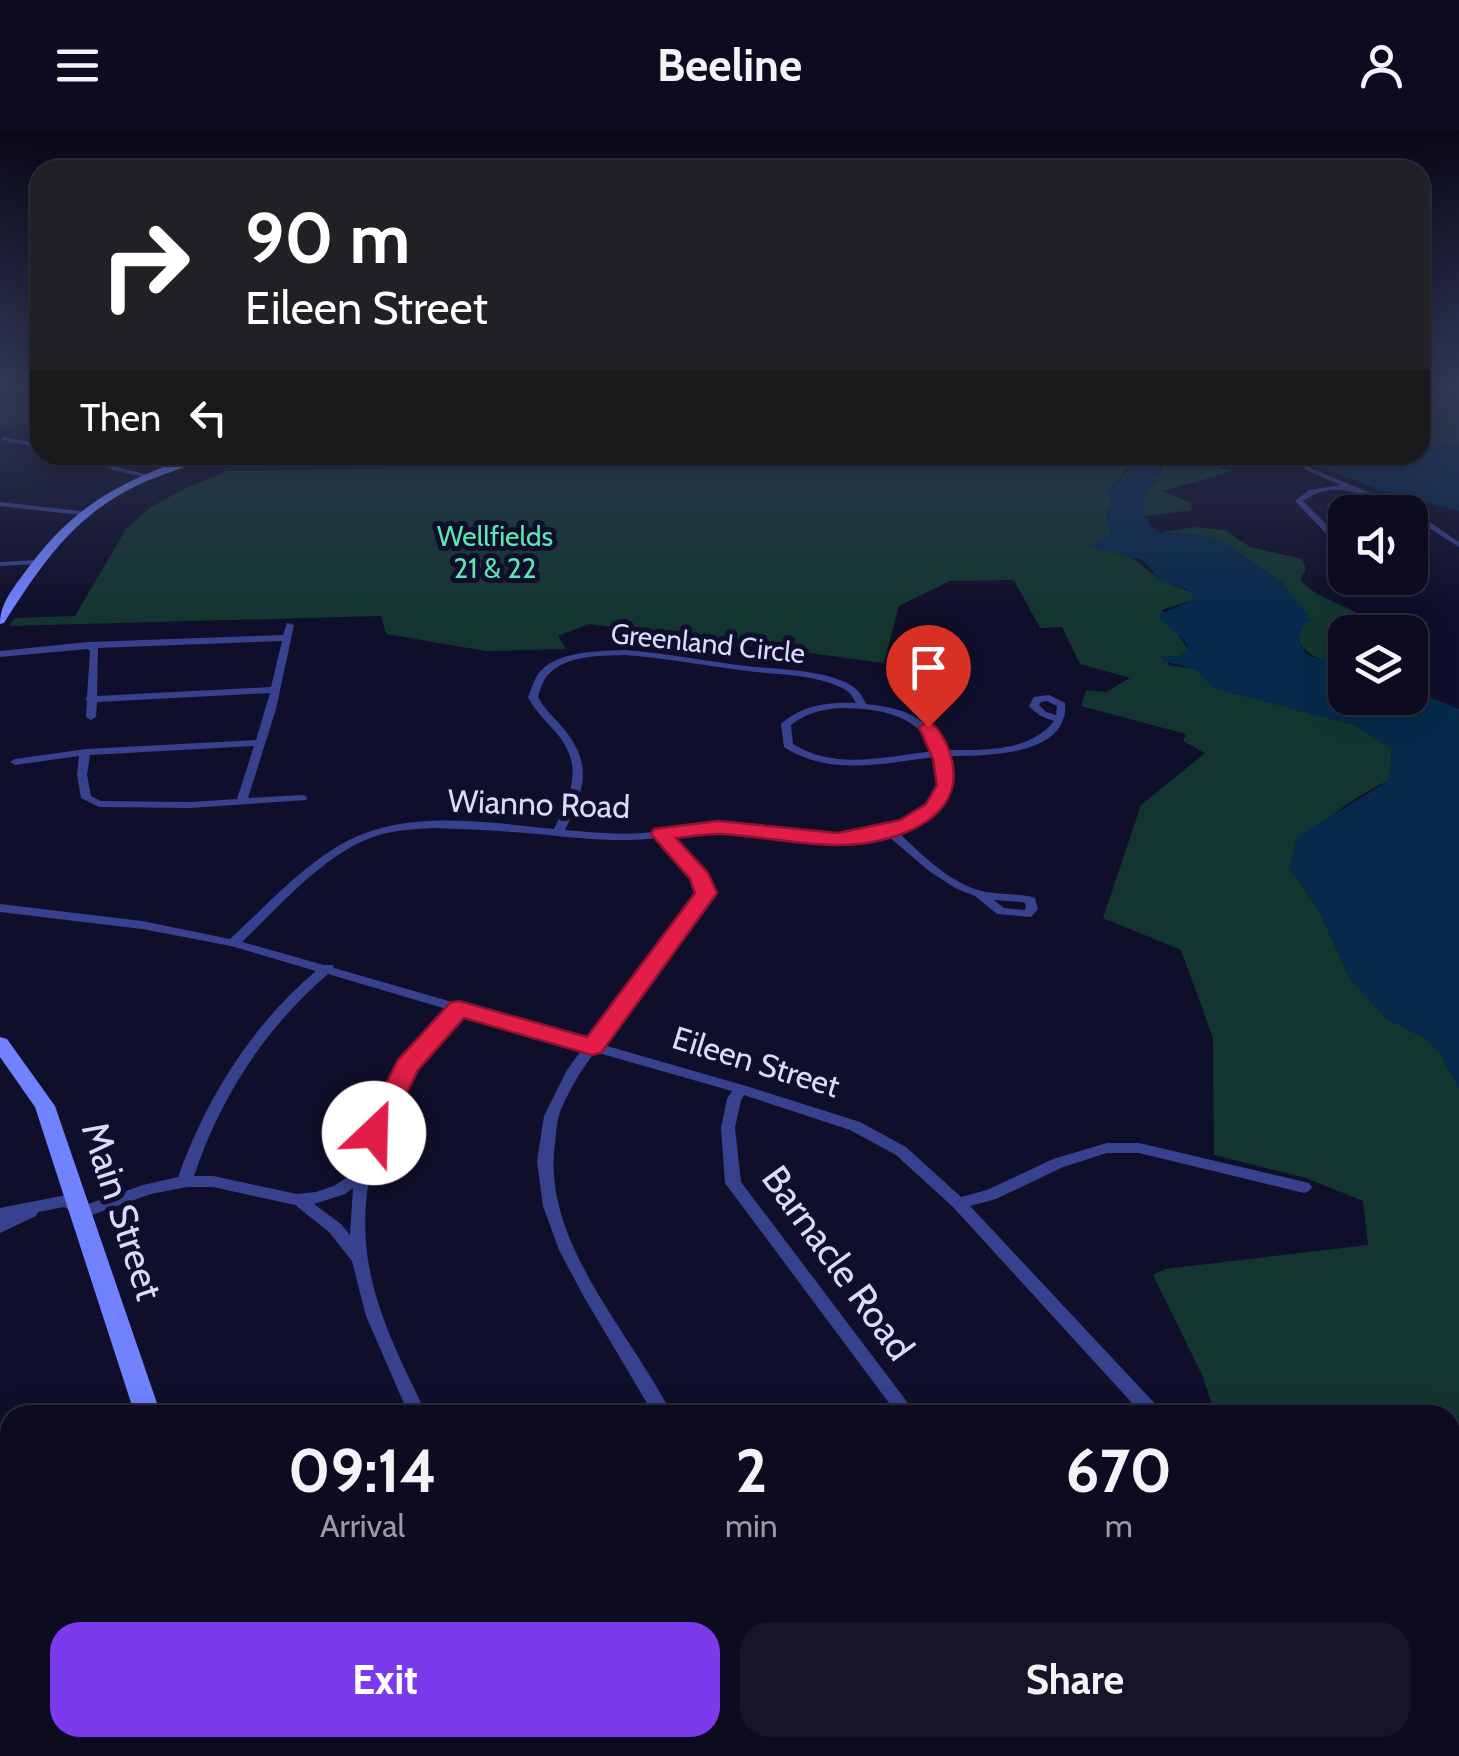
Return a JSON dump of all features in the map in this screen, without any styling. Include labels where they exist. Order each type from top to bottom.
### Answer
[{"type":"main road","points":[[0,620],[56,536],[80,513],[178,465]]},
{"type":"main road","name":"Main Street","points":[[0,1043],[44,1106],[83,1212],[145,1405]]},
{"type":"street","points":[[106,465],[149,476]]},
{"type":"street","points":[[1303,465],[1371,495]]},
{"type":"street","points":[[1328,531],[1299,501],[1312,492],[1351,486]]},
{"type":"street","points":[[0,504],[80,513]]},
{"type":"street","points":[[1428,525],[1459,545]]},
{"type":"street","points":[[0,564],[37,562]]},
{"type":"street","points":[[241,802],[290,624]]},
{"type":"street","points":[[0,654],[88,645],[284,638]]},
{"type":"street","points":[[88,645],[95,650],[91,717]]},
{"type":"street","name":"Greenland Circle","points":[[558,832],[576,796],[581,772],[575,751],[533,697],[540,678],[564,660],[589,653],[622,653],[797,675],[845,685],[856,692],[862,706]]},
{"type":"street","points":[[90,699],[273,690]]},
{"type":"street","points":[[940,753],[928,727],[913,716],[862,706],[818,708],[797,714],[786,724],[788,744],[803,754],[836,762],[1014,747],[1044,737],[1060,720]]},
{"type":"street","points":[[0,764],[86,752],[260,743]]},
{"type":"street","points":[[86,752],[82,761],[84,792],[91,801],[130,806],[302,798]]},
{"type":"street","name":"Wianno Road","points":[[233,943],[334,854],[368,835],[416,826],[630,837],[718,828],[838,839],[890,830],[923,816],[944,796],[946,771],[940,753]]},
{"type":"street","points":[[890,830],[931,866],[980,894]]},
{"type":"street","points":[[658,1405],[632,1358],[585,1288],[553,1218],[546,1164],[549,1135],[563,1090],[706,893],[700,878],[661,834]]},
{"type":"street","name":"Eileen Street","points":[[0,908],[142,924],[233,943],[810,1109],[883,1139],[958,1203],[1145,1405]]},
{"type":"street","points":[[184,1182],[191,1158],[239,1069],[277,1020],[328,968]]},
{"type":"street","points":[[359,1258],[364,1173],[374,1133],[407,1066],[459,1008]]},
{"type":"street","name":"Barnacle Road","points":[[741,1089],[734,1099],[728,1128],[734,1182],[901,1405]]},
{"type":"street","points":[[958,1203],[991,1195],[1075,1157],[1107,1148],[1139,1148],[1304,1187]]},
{"type":"street","points":[[301,1202],[341,1191],[364,1173]]},
{"type":"street","points":[[0,1214],[66,1200],[83,1212],[184,1182],[258,1191],[301,1202],[336,1228],[359,1258],[414,1405]]},
{"type":"street","points":[[0,1227],[50,1201]]},
{"type":"green space","name":"Wellfields 21 & 22","points":[[379,465],[1129,466],[1109,491],[1112,506],[1106,514],[1111,534],[1091,546],[1123,553],[1163,581],[1193,594],[1196,599],[1162,610],[1188,649],[1179,657],[1169,656],[1168,665],[1196,669],[1213,688],[1355,725],[1392,749],[1390,780],[1346,805],[1318,828],[1289,868],[1318,908],[1350,979],[1386,1018],[1424,1038],[1439,1052],[1459,1088],[1459,1405],[1212,1405],[1153,1275],[1165,1269],[1368,1245],[1363,1201],[1306,1178],[1214,1155],[1213,1038],[1181,950],[1103,918],[1141,805],[1205,753],[1183,741],[1186,734],[1081,706],[1086,690],[1106,692],[1130,678],[1080,664],[1062,627],[1040,628],[1014,580],[950,581],[899,606],[884,663],[589,624],[558,636],[566,649],[486,651],[386,634],[381,616],[9,626],[15,618],[75,616],[126,529],[151,507],[186,488],[228,471],[384,469]]},
{"type":"green space","points":[[1212,465],[1230,472],[1163,491],[1190,503],[1193,510],[1146,516],[1142,507],[1145,494],[1161,466]]},
{"type":"green space","points":[[1193,527],[1225,530],[1250,547],[1302,559],[1306,569],[1300,579],[1308,588],[1360,615],[1328,615],[1328,662],[1301,645],[1298,637],[1310,619],[1263,570],[1229,548],[1162,532]]},
{"type":"water","points":[[1430,460],[1459,460],[1459,511],[1428,503],[1428,495],[1398,495],[1317,465],[1430,465]]},
{"type":"water","points":[[1124,465],[1160,465],[1158,480],[1145,494],[1142,507],[1151,526],[1160,533],[1203,535],[1227,545],[1282,582],[1311,620],[1304,625],[1298,640],[1306,654],[1328,663],[1328,715],[1428,715],[1428,696],[1459,709],[1459,1088],[1439,1052],[1424,1038],[1386,1018],[1350,979],[1318,908],[1289,868],[1297,837],[1390,780],[1392,749],[1355,725],[1213,688],[1196,669],[1163,661],[1161,656],[1179,657],[1188,649],[1158,615],[1195,599],[1188,590],[1162,582],[1142,560],[1089,546],[1111,534],[1106,514],[1112,506],[1109,491],[1130,468]]},
{"type":"route","points":[[374,1133],[407,1066],[459,1008],[592,1047],[706,893],[700,878],[661,834],[718,828],[817,840],[874,835],[907,824],[934,808],[944,796],[946,771],[928,727]]}]
